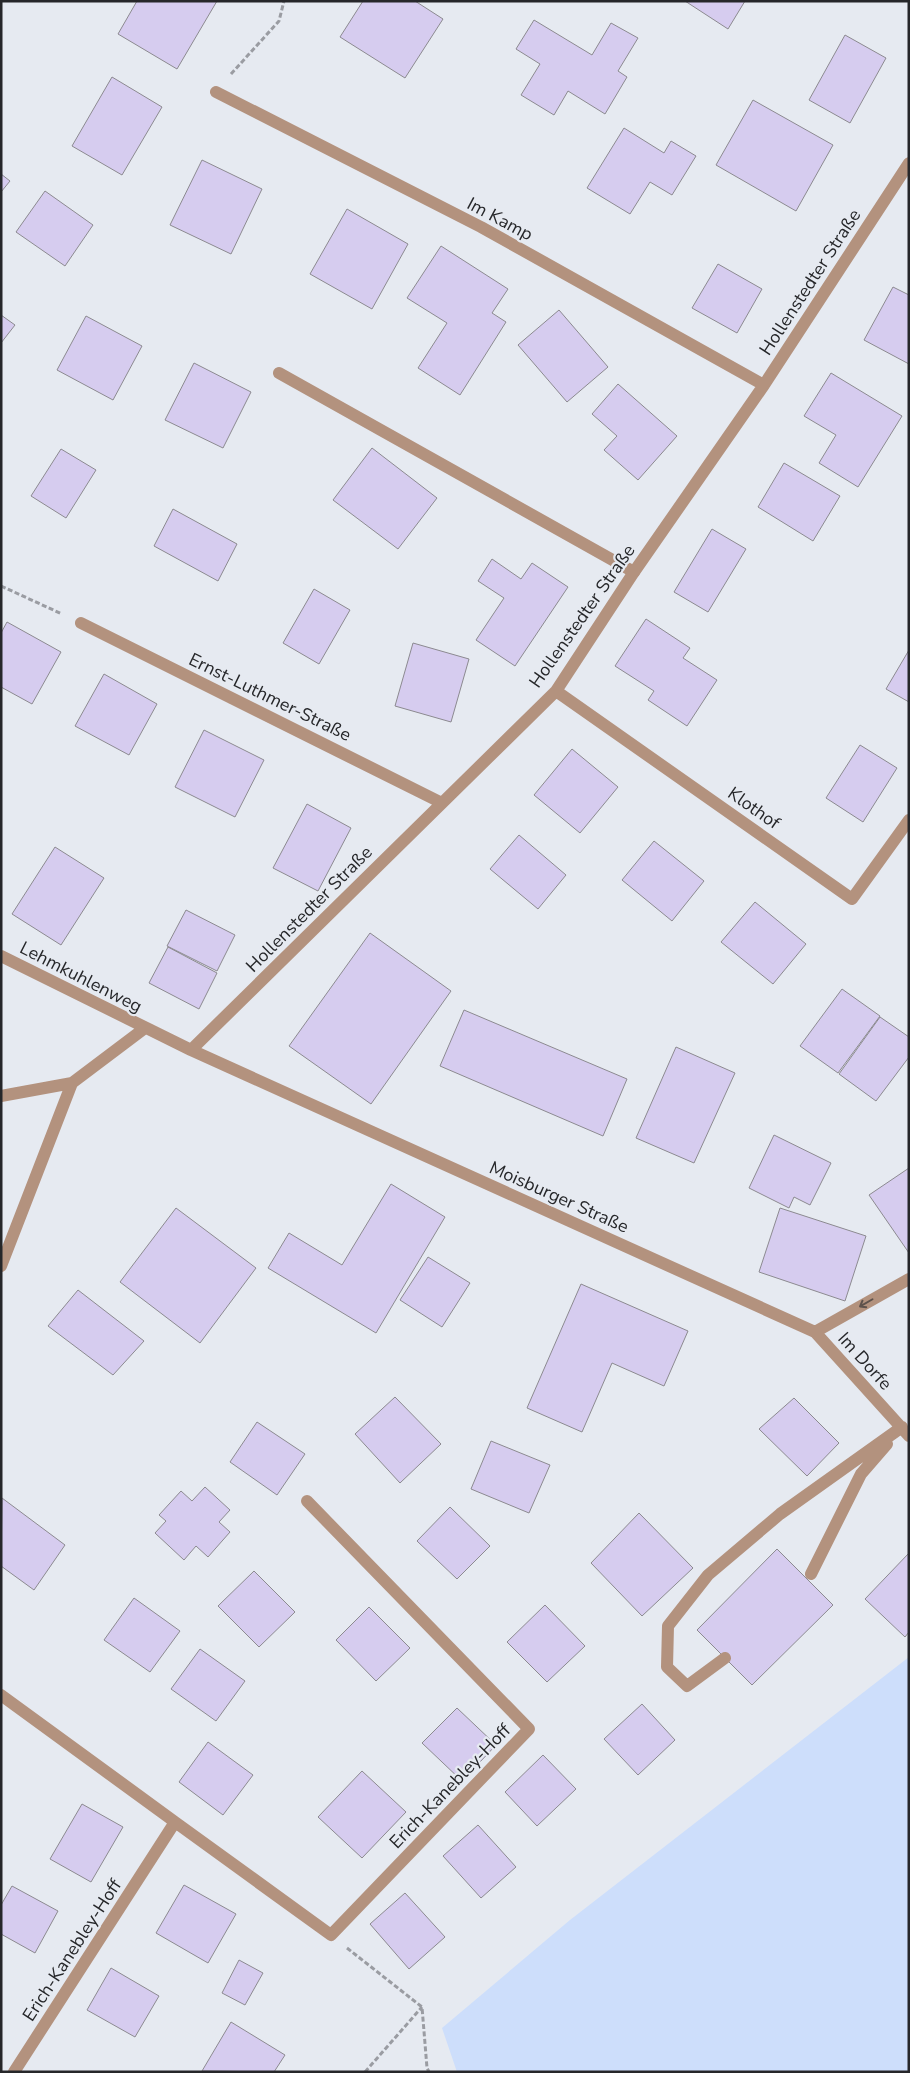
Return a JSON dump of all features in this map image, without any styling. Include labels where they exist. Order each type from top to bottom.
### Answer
[{"type":"street","name":"Im Kamp","points":[[216,92],[481,227],[764,385]]},
{"type":"street","name":"Hollenstedter Straße","points":[[191,1050],[556,691],[634,572],[764,385],[909,163]]},
{"type":"street","points":[[279,373],[634,572]]},
{"type":"street","name":"Ernst-Luthmer-Straße","points":[[81,623],[442,803]]},
{"type":"street","name":"Klothof","points":[[556,691],[852,899],[909,820]]},
{"type":"street","name":"Lehmkuhlenweg","points":[[1,956],[191,1050]]},
{"type":"street","points":[[1,1096],[72,1083],[144,1028]]},
{"type":"street","name":"Moisburger Straße","points":[[191,1050],[815,1332]]},
{"type":"street","points":[[1,1266],[72,1083]]},
{"type":"street","points":[[815,1332],[909,1279]]},
{"type":"street","name":"Im Dorfe","points":[[815,1332],[905,1431]]},
{"type":"street","points":[[811,1574],[861,1474],[905,1431]]},
{"type":"street","points":[[725,1658],[687,1686],[667,1667],[668,1626],[708,1575],[780,1514],[905,1431]]},
{"type":"street","name":"Erich-Kanebley-Hoff","points":[[307,1501],[529,1729],[331,1935]]},
{"type":"street","points":[[1,1695],[331,1935]]},
{"type":"street","name":"Erich-Kanebley-Hoff","points":[[14,2072],[175,1822]]},
{"type":"path","points":[[216,92],[279,21],[284,1]]},
{"type":"path","points":[[1,586],[81,623]]},
{"type":"path","points":[[331,1935],[422,2007],[427,2068],[429,2072]]},
{"type":"path","points":[[365,2072],[422,2007]]},
{"type":"shaded area","points":[[909,1657],[909,2072],[457,2072],[442,2028],[570,1920]]},
{"type":"building","points":[[137,1],[217,1],[177,69],[118,34]]},
{"type":"building","points":[[363,1],[415,1],[443,19],[405,78],[340,37]]},
{"type":"building","points":[[685,1],[745,1],[728,29]]},
{"type":"building","points":[[534,20],[592,55],[611,23],[638,38],[618,71],[627,77],[605,114],[568,91],[554,115],[521,95],[540,64],[516,49]]},
{"type":"building","points":[[845,35],[886,58],[850,123],[809,100]]},
{"type":"building","points":[[112,77],[162,107],[122,175],[72,146]]},
{"type":"building","points":[[753,100],[833,145],[796,211],[716,165]]},
{"type":"building","points":[[624,128],[664,153],[671,141],[696,156],[672,195],[650,182],[630,214],[587,188]]},
{"type":"building","points":[[202,160],[262,189],[231,254],[170,225]]},
{"type":"building","points":[[1,174],[10,181],[1,192]]},
{"type":"building","points":[[45,191],[93,225],[65,266],[16,232]]},
{"type":"building","points":[[347,209],[408,244],[372,309],[310,274]]},
{"type":"building","points":[[441,246],[508,289],[492,313],[506,322],[460,395],[418,368],[447,323],[407,298]]},
{"type":"building","points":[[718,264],[762,289],[737,333],[692,308]]},
{"type":"building","points":[[893,287],[909,295],[909,364],[864,340]]},
{"type":"building","points":[[559,310],[608,367],[567,402],[518,345]]},
{"type":"building","points":[[1,315],[15,325],[1,343]]},
{"type":"building","points":[[86,316],[142,346],[113,400],[57,370]]},
{"type":"building","points":[[194,363],[251,392],[223,448],[165,420]]},
{"type":"building","points":[[831,373],[902,416],[858,487],[819,463],[836,435],[804,416]]},
{"type":"building","points":[[618,384],[677,436],[638,480],[604,450],[617,436],[592,414]]},
{"type":"building","points":[[372,448],[437,498],[398,549],[333,500]]},
{"type":"building","points":[[61,449],[96,470],[66,518],[31,496]]},
{"type":"building","points":[[784,463],[840,496],[813,541],[758,507]]},
{"type":"building","points":[[173,509],[237,544],[218,581],[154,546]]},
{"type":"building","points":[[712,529],[746,549],[708,612],[674,592]]},
{"type":"building","points":[[492,559],[521,579],[532,563],[568,587],[515,666],[476,640],[504,598],[478,581]]},
{"type":"building","points":[[314,589],[350,610],[319,664],[283,643]]},
{"type":"building","points":[[646,619],[690,648],[683,658],[717,680],[687,726],[648,700],[654,691],[615,666]]},
{"type":"building","points":[[7,622],[61,652],[32,704],[1,687],[1,633]]},
{"type":"building","points":[[413,643],[469,659],[451,722],[395,706]]},
{"type":"building","points":[[909,650],[909,702],[886,689]]},
{"type":"building","points":[[104,674],[157,704],[129,755],[75,726]]},
{"type":"building","points":[[204,730],[264,760],[235,817],[175,787]]},
{"type":"building","points":[[860,745],[897,768],[863,822],[826,798]]},
{"type":"building","points":[[572,749],[618,787],[580,833],[534,795]]},
{"type":"building","points":[[307,804],[351,828],[318,891],[273,868]]},
{"type":"building","points":[[519,835],[566,875],[538,909],[490,869]]},
{"type":"building","points":[[654,841],[704,881],[672,921],[622,880]]},
{"type":"building","points":[[55,847],[104,878],[61,945],[12,914]]},
{"type":"building","points":[[755,902],[806,944],[773,984],[721,942]]},
{"type":"building","points":[[186,910],[235,935],[217,971],[167,946]]},
{"type":"building","points":[[370,933],[451,991],[371,1104],[289,1046]]},
{"type":"building","points":[[168,947],[217,973],[199,1009],[149,983]]},
{"type":"building","points":[[842,989],[880,1016],[838,1073],[800,1046]]},
{"type":"building","points":[[464,1010],[627,1079],[603,1136],[440,1066]]},
{"type":"building","points":[[880,1017],[909,1037],[909,1057],[876,1101],[839,1074]]},
{"type":"building","points":[[676,1047],[735,1073],[694,1163],[636,1138]]},
{"type":"building","points":[[774,1135],[831,1163],[810,1205],[794,1197],[789,1208],[749,1188]]},
{"type":"building","points":[[909,1168],[909,1253],[869,1195]]},
{"type":"building","points":[[391,1184],[445,1217],[376,1333],[268,1268],[289,1233],[342,1265]]},
{"type":"building","points":[[176,1208],[256,1268],[200,1343],[120,1282]]},
{"type":"building","points":[[780,1208],[866,1236],[845,1301],[759,1272]]},
{"type":"building","points":[[428,1257],[470,1283],[442,1327],[400,1300]]},
{"type":"building","points":[[581,1284],[688,1331],[664,1386],[612,1363],[582,1432],[527,1408]]},
{"type":"building","points":[[78,1290],[144,1341],[113,1375],[48,1326]]},
{"type":"building","points":[[395,1397],[441,1444],[400,1483],[355,1434]]},
{"type":"building","points":[[794,1398],[839,1443],[807,1476],[759,1429]]},
{"type":"building","points":[[257,1422],[305,1454],[277,1495],[230,1462]]},
{"type":"building","points":[[491,1441],[550,1465],[529,1513],[471,1489]]},
{"type":"building","points":[[205,1487],[230,1510],[219,1522],[230,1532],[208,1557],[196,1546],[184,1560],[155,1533],[166,1521],[159,1515],[181,1491],[192,1501]]},
{"type":"building","points":[[2,1498],[65,1545],[34,1590],[1,1566]]},
{"type":"building","points":[[450,1507],[490,1546],[457,1579],[417,1541]]},
{"type":"building","points":[[639,1513],[693,1568],[642,1616],[591,1563]]},
{"type":"building","points":[[777,1549],[833,1605],[752,1685],[697,1630]]},
{"type":"building","points":[[909,1553],[909,1632],[905,1637],[865,1599]]},
{"type":"building","points":[[254,1571],[295,1612],[259,1647],[218,1606]]},
{"type":"building","points":[[134,1598],[180,1631],[150,1672],[104,1640]]},
{"type":"building","points":[[545,1605],[585,1646],[547,1682],[507,1642]]},
{"type":"building","points":[[369,1607],[410,1648],[376,1681],[336,1640]]},
{"type":"building","points":[[200,1649],[245,1681],[216,1721],[171,1689]]},
{"type":"building","points":[[642,1704],[675,1740],[638,1775],[604,1739]]},
{"type":"building","points":[[457,1708],[496,1745],[462,1781],[422,1743]]},
{"type":"building","points":[[208,1742],[253,1775],[223,1815],[179,1782]]},
{"type":"building","points":[[543,1755],[576,1789],[537,1826],[505,1792]]},
{"type":"building","points":[[362,1771],[406,1812],[362,1858],[318,1817]]},
{"type":"building","points":[[82,1804],[123,1827],[91,1882],[50,1859]]},
{"type":"building","points":[[478,1825],[516,1867],[481,1898],[443,1856]]},
{"type":"building","points":[[184,1885],[236,1914],[208,1963],[156,1933]]},
{"type":"building","points":[[12,1886],[58,1911],[35,1953],[1,1934],[1,1905]]},
{"type":"building","points":[[405,1893],[445,1937],[409,1969],[370,1924]]},
{"type":"building","points":[[239,1960],[263,1973],[245,2005],[222,1993]]},
{"type":"building","points":[[111,1968],[159,1996],[135,2037],[87,2010]]},
{"type":"building","points":[[231,2022],[285,2055],[274,2072],[202,2071]]}]
